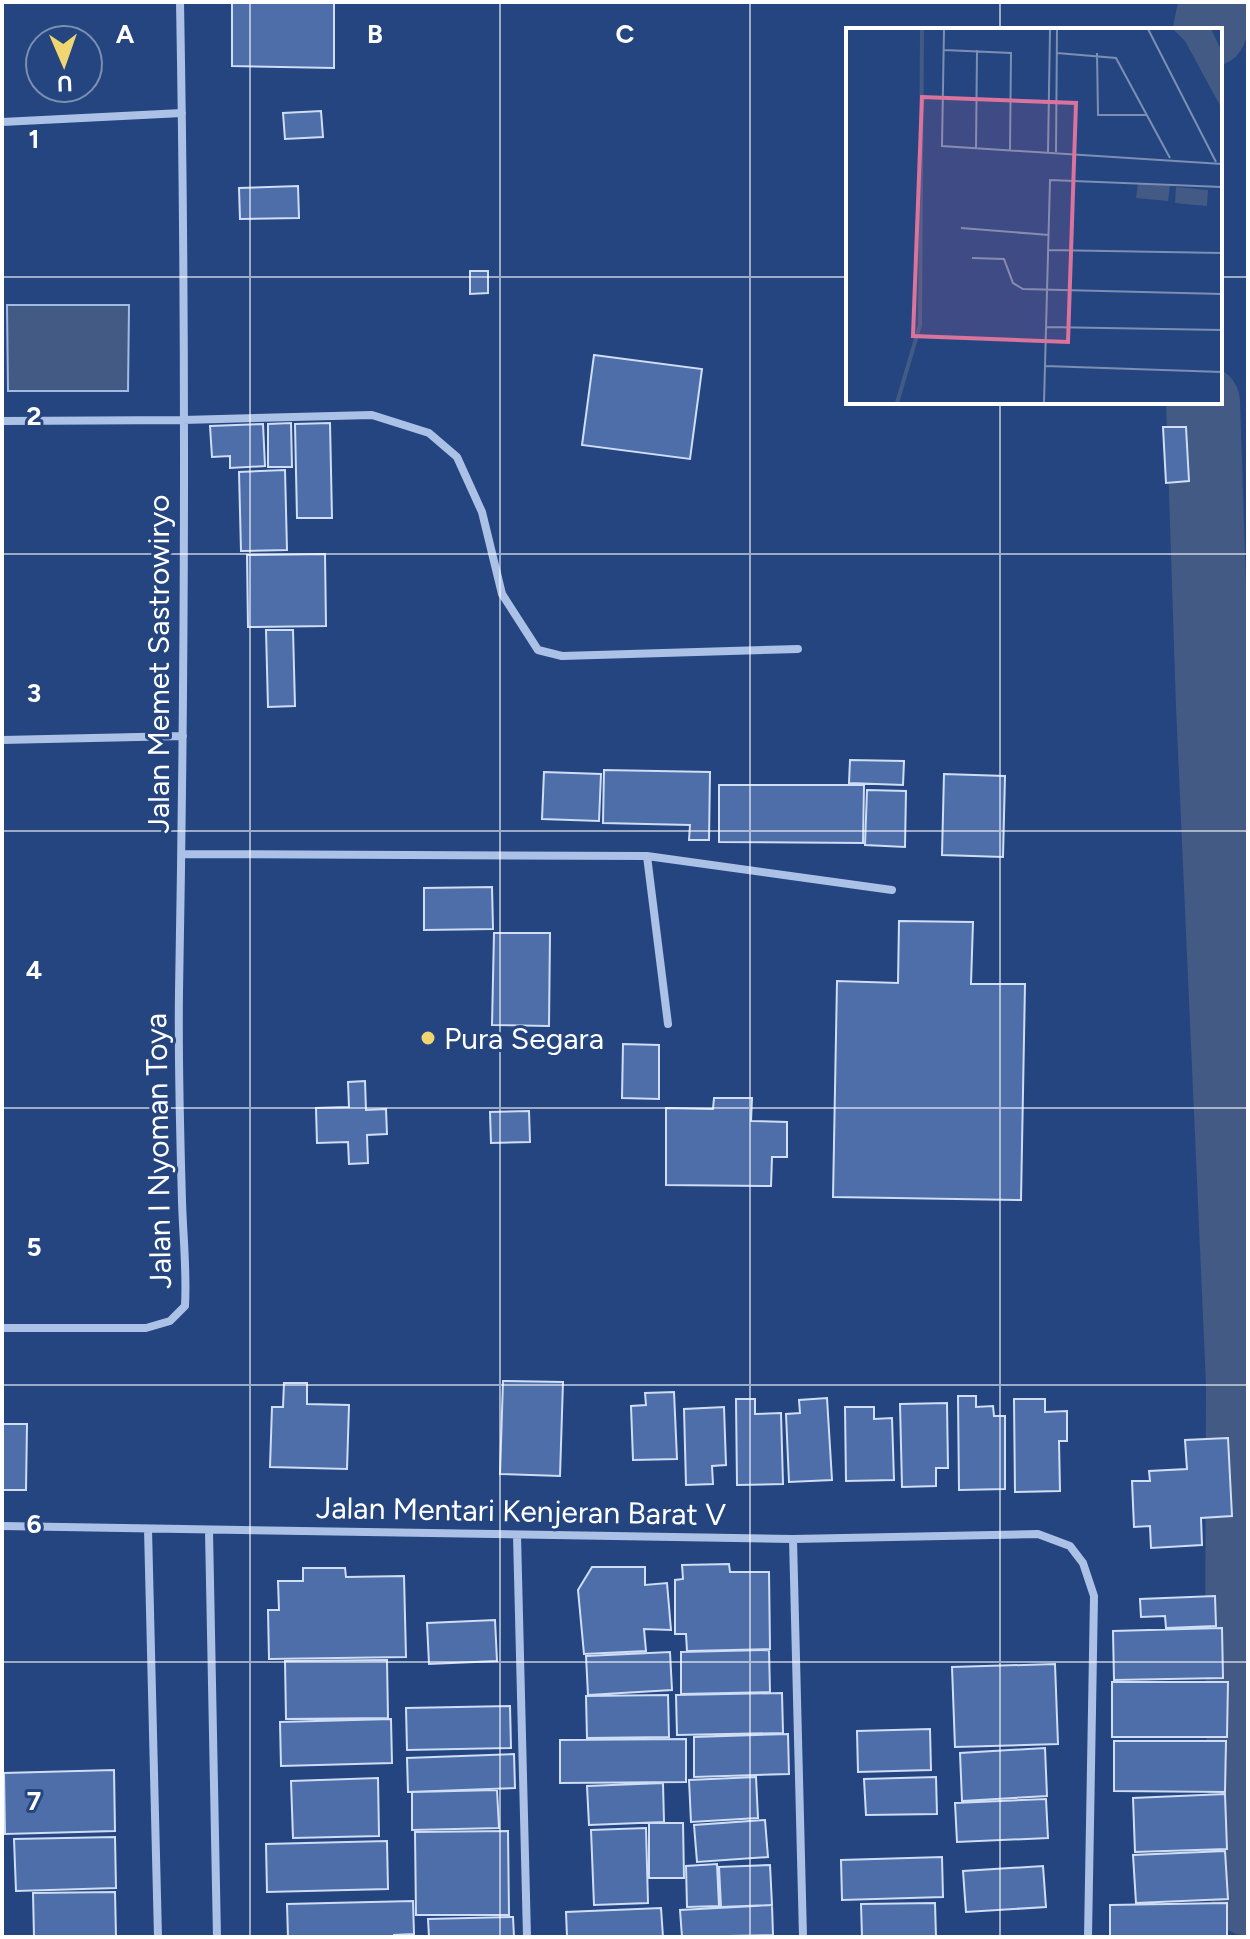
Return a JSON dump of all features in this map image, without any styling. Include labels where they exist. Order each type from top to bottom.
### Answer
[{"type":"street","name":"Jalan Memet Sastrowiryo","points":[[180,2],[182,854],[647,856],[892,890]]},
{"type":"street","points":[[2,122],[182,113]]},
{"type":"street","points":[[2,421],[372,415],[429,433],[457,457],[482,512],[502,594],[538,650],[562,656],[798,649]]},
{"type":"street","points":[[2,740],[183,736]]},
{"type":"street","name":"Jalan I Nyoman Toya","points":[[2,1328],[146,1328],[170,1321],[185,1306],[178,1067],[182,854]]},
{"type":"street","points":[[647,856],[668,1024]]},
{"type":"street","name":"Jalan Mentari Kenjeran Barat V","points":[[2,1526],[793,1539],[1038,1534],[1070,1546],[1083,1563],[1094,1596],[1088,1937]]},
{"type":"street","points":[[148,1529],[158,1937]]},
{"type":"street","points":[[209,1531],[217,1937]]},
{"type":"street","points":[[517,1535],[527,1937]]},
{"type":"street","points":[[793,1539],[803,1937]]},
{"type":"water","points":[[7,305],[129,305],[128,391],[8,391]]},
{"type":"building","points":[[232,2],[334,2],[334,68],[232,66]]},
{"type":"building","points":[[321,111],[323,137],[285,139],[283,113]]},
{"type":"building","points":[[298,186],[299,218],[240,219],[239,188]]},
{"type":"building","points":[[470,271],[488,271],[488,293],[470,294]]},
{"type":"building","points":[[594,355],[702,369],[690,459],[582,445]]},
{"type":"building","points":[[291,423],[292,467],[268,467],[268,424]]},
{"type":"building","points":[[330,423],[332,518],[297,518],[295,424]]},
{"type":"building","points":[[263,424],[265,466],[230,468],[230,456],[212,457],[210,426]]},
{"type":"building","points":[[1163,427],[1186,427],[1189,481],[1166,483]]},
{"type":"building","points":[[285,470],[287,550],[241,551],[239,472]]},
{"type":"building","points":[[325,554],[326,626],[248,627],[247,555]]},
{"type":"building","points":[[266,630],[293,630],[295,706],[268,707]]},
{"type":"building","points":[[850,760],[904,761],[903,785],[849,783]]},
{"type":"building","points":[[604,770],[710,772],[709,840],[689,840],[690,825],[603,823]]},
{"type":"building","points":[[544,772],[601,774],[599,821],[542,819]]},
{"type":"building","points":[[944,774],[1005,776],[1003,857],[942,855]]},
{"type":"building","points":[[719,785],[864,785],[863,843],[719,842]]},
{"type":"building","points":[[867,790],[906,791],[905,847],[865,845]]},
{"type":"building","points":[[492,887],[493,929],[424,930],[424,888]]},
{"type":"building","points":[[899,921],[973,922],[971,984],[1025,984],[1021,1200],[833,1197],[837,981],[898,983]]},
{"type":"building","points":[[494,933],[550,933],[549,1026],[492,1025]]},
{"type":"building","points":[[623,1044],[659,1045],[659,1099],[622,1098]]},
{"type":"building","points":[[365,1081],[366,1110],[386,1109],[387,1134],[367,1135],[368,1163],[349,1164],[348,1142],[317,1143],[316,1108],[349,1107],[348,1082]]},
{"type":"building","points":[[714,1098],[752,1098],[751,1121],[787,1122],[787,1157],[772,1157],[771,1186],[666,1185],[666,1108],[713,1109]]},
{"type":"building","points":[[529,1111],[530,1142],[491,1143],[490,1112]]},
{"type":"building","points":[[503,1381],[563,1382],[560,1476],[500,1474]]},
{"type":"building","points":[[284,1383],[307,1383],[307,1404],[349,1405],[347,1469],[270,1467],[272,1407],[283,1407]]},
{"type":"building","points":[[674,1392],[677,1459],[633,1460],[631,1406],[646,1405],[645,1393]]},
{"type":"building","points":[[958,1396],[976,1396],[976,1407],[993,1406],[994,1416],[1005,1416],[1005,1489],[959,1490]]},
{"type":"building","points":[[827,1398],[832,1480],[789,1482],[786,1414],[800,1413],[799,1400]]},
{"type":"building","points":[[736,1399],[755,1399],[755,1414],[781,1413],[783,1484],[737,1485]]},
{"type":"building","points":[[1014,1399],[1045,1399],[1045,1412],[1067,1411],[1067,1441],[1059,1441],[1060,1491],[1015,1492]]},
{"type":"building","points":[[947,1403],[948,1468],[936,1468],[936,1486],[902,1487],[900,1404]]},
{"type":"building","points":[[724,1407],[726,1465],[712,1466],[713,1484],[686,1485],[684,1409]]},
{"type":"building","points":[[845,1407],[874,1407],[874,1419],[892,1418],[894,1480],[846,1481]]},
{"type":"building","points":[[2,1424],[27,1424],[26,1490],[2,1490]]},
{"type":"building","points":[[1228,1438],[1232,1516],[1201,1518],[1202,1545],[1151,1548],[1150,1526],[1134,1527],[1132,1481],[1150,1481],[1149,1471],[1187,1469],[1185,1440]]},
{"type":"building","points":[[729,1564],[730,1572],[769,1572],[770,1649],[687,1651],[686,1634],[675,1634],[675,1580],[683,1579],[682,1565]]},
{"type":"building","points":[[592,1567],[645,1567],[645,1585],[667,1583],[671,1630],[644,1629],[646,1651],[584,1654],[578,1590]]},
{"type":"building","points":[[303,1568],[345,1568],[346,1577],[404,1576],[406,1657],[269,1659],[268,1610],[279,1610],[278,1581],[303,1581]]},
{"type":"building","points":[[1215,1596],[1216,1626],[1166,1628],[1165,1616],[1141,1617],[1140,1599]]},
{"type":"building","points":[[495,1620],[497,1661],[429,1664],[427,1623]]},
{"type":"building","points":[[1222,1628],[1223,1678],[1114,1680],[1113,1631]]},
{"type":"building","points":[[769,1650],[770,1692],[681,1694],[681,1652]]},
{"type":"building","points":[[670,1652],[672,1690],[588,1695],[586,1656]]},
{"type":"building","points":[[387,1660],[388,1718],[286,1719],[285,1661]]},
{"type":"building","points":[[1055,1664],[1058,1744],[955,1747],[952,1667]]},
{"type":"building","points":[[1112,1682],[1228,1682],[1227,1737],[1112,1737]]},
{"type":"building","points":[[782,1693],[783,1733],[677,1735],[676,1695]]},
{"type":"building","points":[[668,1695],[669,1737],[587,1738],[586,1696]]},
{"type":"building","points":[[510,1706],[511,1748],[407,1750],[406,1708]]},
{"type":"building","points":[[391,1719],[392,1763],[281,1766],[280,1722]]},
{"type":"building","points":[[930,1729],[931,1770],[858,1772],[857,1731]]},
{"type":"building","points":[[788,1734],[789,1774],[694,1777],[694,1737]]},
{"type":"building","points":[[686,1739],[686,1782],[560,1783],[560,1740]]},
{"type":"building","points":[[1114,1741],[1226,1741],[1225,1792],[1114,1791]]},
{"type":"building","points":[[1045,1748],[1047,1796],[962,1801],[960,1753]]},
{"type":"building","points":[[514,1754],[515,1788],[408,1792],[407,1758]]},
{"type":"building","points":[[114,1770],[115,1831],[5,1834],[4,1773]]},
{"type":"building","points":[[756,1777],[758,1818],[691,1822],[689,1780]]},
{"type":"building","points":[[936,1777],[937,1814],[866,1815],[864,1779]]},
{"type":"building","points":[[378,1778],[379,1836],[293,1838],[291,1781]]},
{"type":"building","points":[[663,1783],[664,1822],[589,1825],[587,1786]]},
{"type":"building","points":[[497,1790],[499,1828],[412,1830],[412,1792]]},
{"type":"building","points":[[1225,1794],[1227,1849],[1135,1852],[1133,1798]]},
{"type":"building","points":[[1046,1799],[1048,1838],[957,1842],[955,1803]]},
{"type":"building","points":[[765,1820],[768,1857],[697,1862],[694,1825]]},
{"type":"building","points":[[649,1823],[683,1823],[684,1878],[649,1878]]},
{"type":"building","points":[[646,1828],[648,1903],[594,1905],[591,1830]]},
{"type":"building","points":[[508,1831],[509,1915],[416,1915],[415,1832]]},
{"type":"building","points":[[115,1837],[116,1888],[16,1891],[14,1839]]},
{"type":"building","points":[[387,1841],[388,1889],[267,1892],[266,1844]]},
{"type":"building","points":[[1225,1851],[1228,1899],[1136,1903],[1133,1855]]},
{"type":"building","points":[[942,1857],[943,1897],[842,1900],[841,1860]]},
{"type":"building","points":[[717,1864],[719,1906],[687,1907],[686,1866]]},
{"type":"building","points":[[770,1865],[772,1905],[721,1907],[719,1867]]},
{"type":"building","points":[[1043,1866],[1046,1907],[966,1912],[963,1871]]},
{"type":"building","points":[[115,1892],[116,1937],[34,1937],[33,1893]]},
{"type":"building","points":[[413,1901],[414,1934],[394,1937],[288,1937],[287,1904]]},
{"type":"building","points":[[935,1903],[936,1937],[862,1937],[861,1904]]},
{"type":"building","points":[[1227,1903],[1227,1937],[1110,1937],[1110,1905]]},
{"type":"building","points":[[772,1905],[773,1935],[682,1937],[680,1910]]},
{"type":"building","points":[[661,1908],[663,1937],[567,1937],[566,1912]]},
{"type":"building","points":[[513,1917],[514,1937],[429,1937],[428,1919]]},
{"type":"waterway","points":[[1210,28],[1216,2]]},
{"type":"waterway","points":[[1203,404],[1243,1383],[1242,1685],[1248,1899]]},
{"type":"place","name":"Pura Segara","points":[[428,1038]]}]
